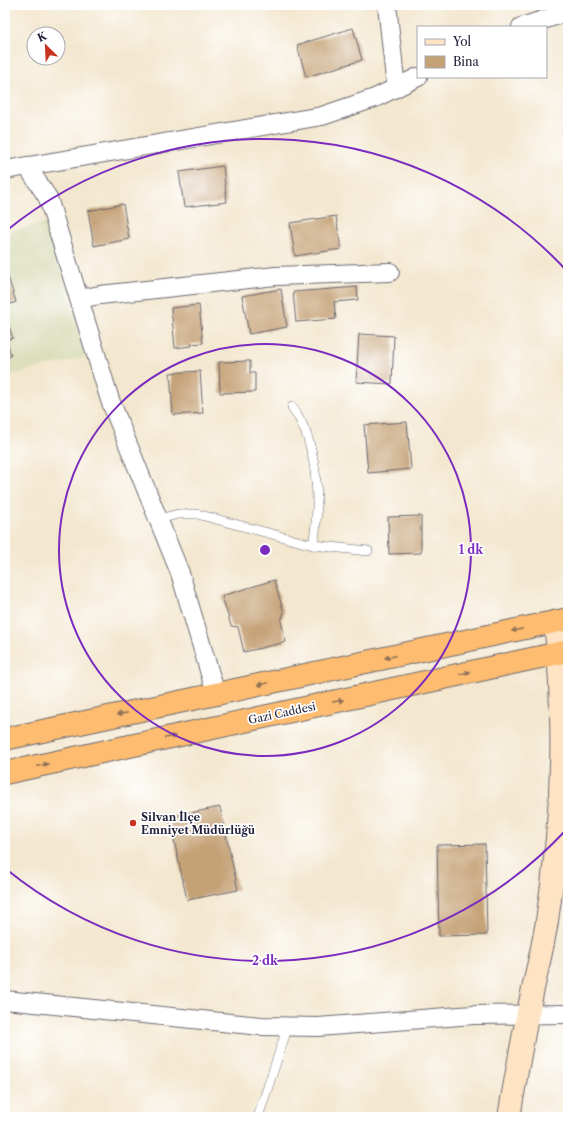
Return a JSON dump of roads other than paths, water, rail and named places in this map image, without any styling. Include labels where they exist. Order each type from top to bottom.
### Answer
[{"type":"highway","points":[[5,739],[561,620]]},
{"type":"highway","name":"Gazi Caddesi","points":[[5,773],[563,652]]},
{"type":"street","points":[[387,5],[396,88]]},
{"type":"street","points":[[524,26],[568,12]]},
{"type":"street","points":[[5,170],[322,116],[350,108],[417,78]]},
{"type":"street","points":[[27,166],[48,198],[110,400],[180,573],[216,694]]},
{"type":"street","points":[[79,300],[100,295],[276,276],[390,272]]},
{"type":"street","points":[[509,1117],[547,922],[556,838],[563,652],[561,620]]},
{"type":"street","points":[[5,1000],[202,1021],[288,1026],[370,1024],[472,1015],[568,1014]]},
{"type":"lane","points":[[292,407],[304,427],[312,454],[317,510],[313,545]]},
{"type":"lane","points":[[159,519],[178,514],[196,514],[313,545],[368,551]]},
{"type":"lane","points":[[258,1117],[288,1026]]},
{"type":"place","name":"Silvan İlçe Emniyet Müdürlüğü","points":[[133,823]]}]
